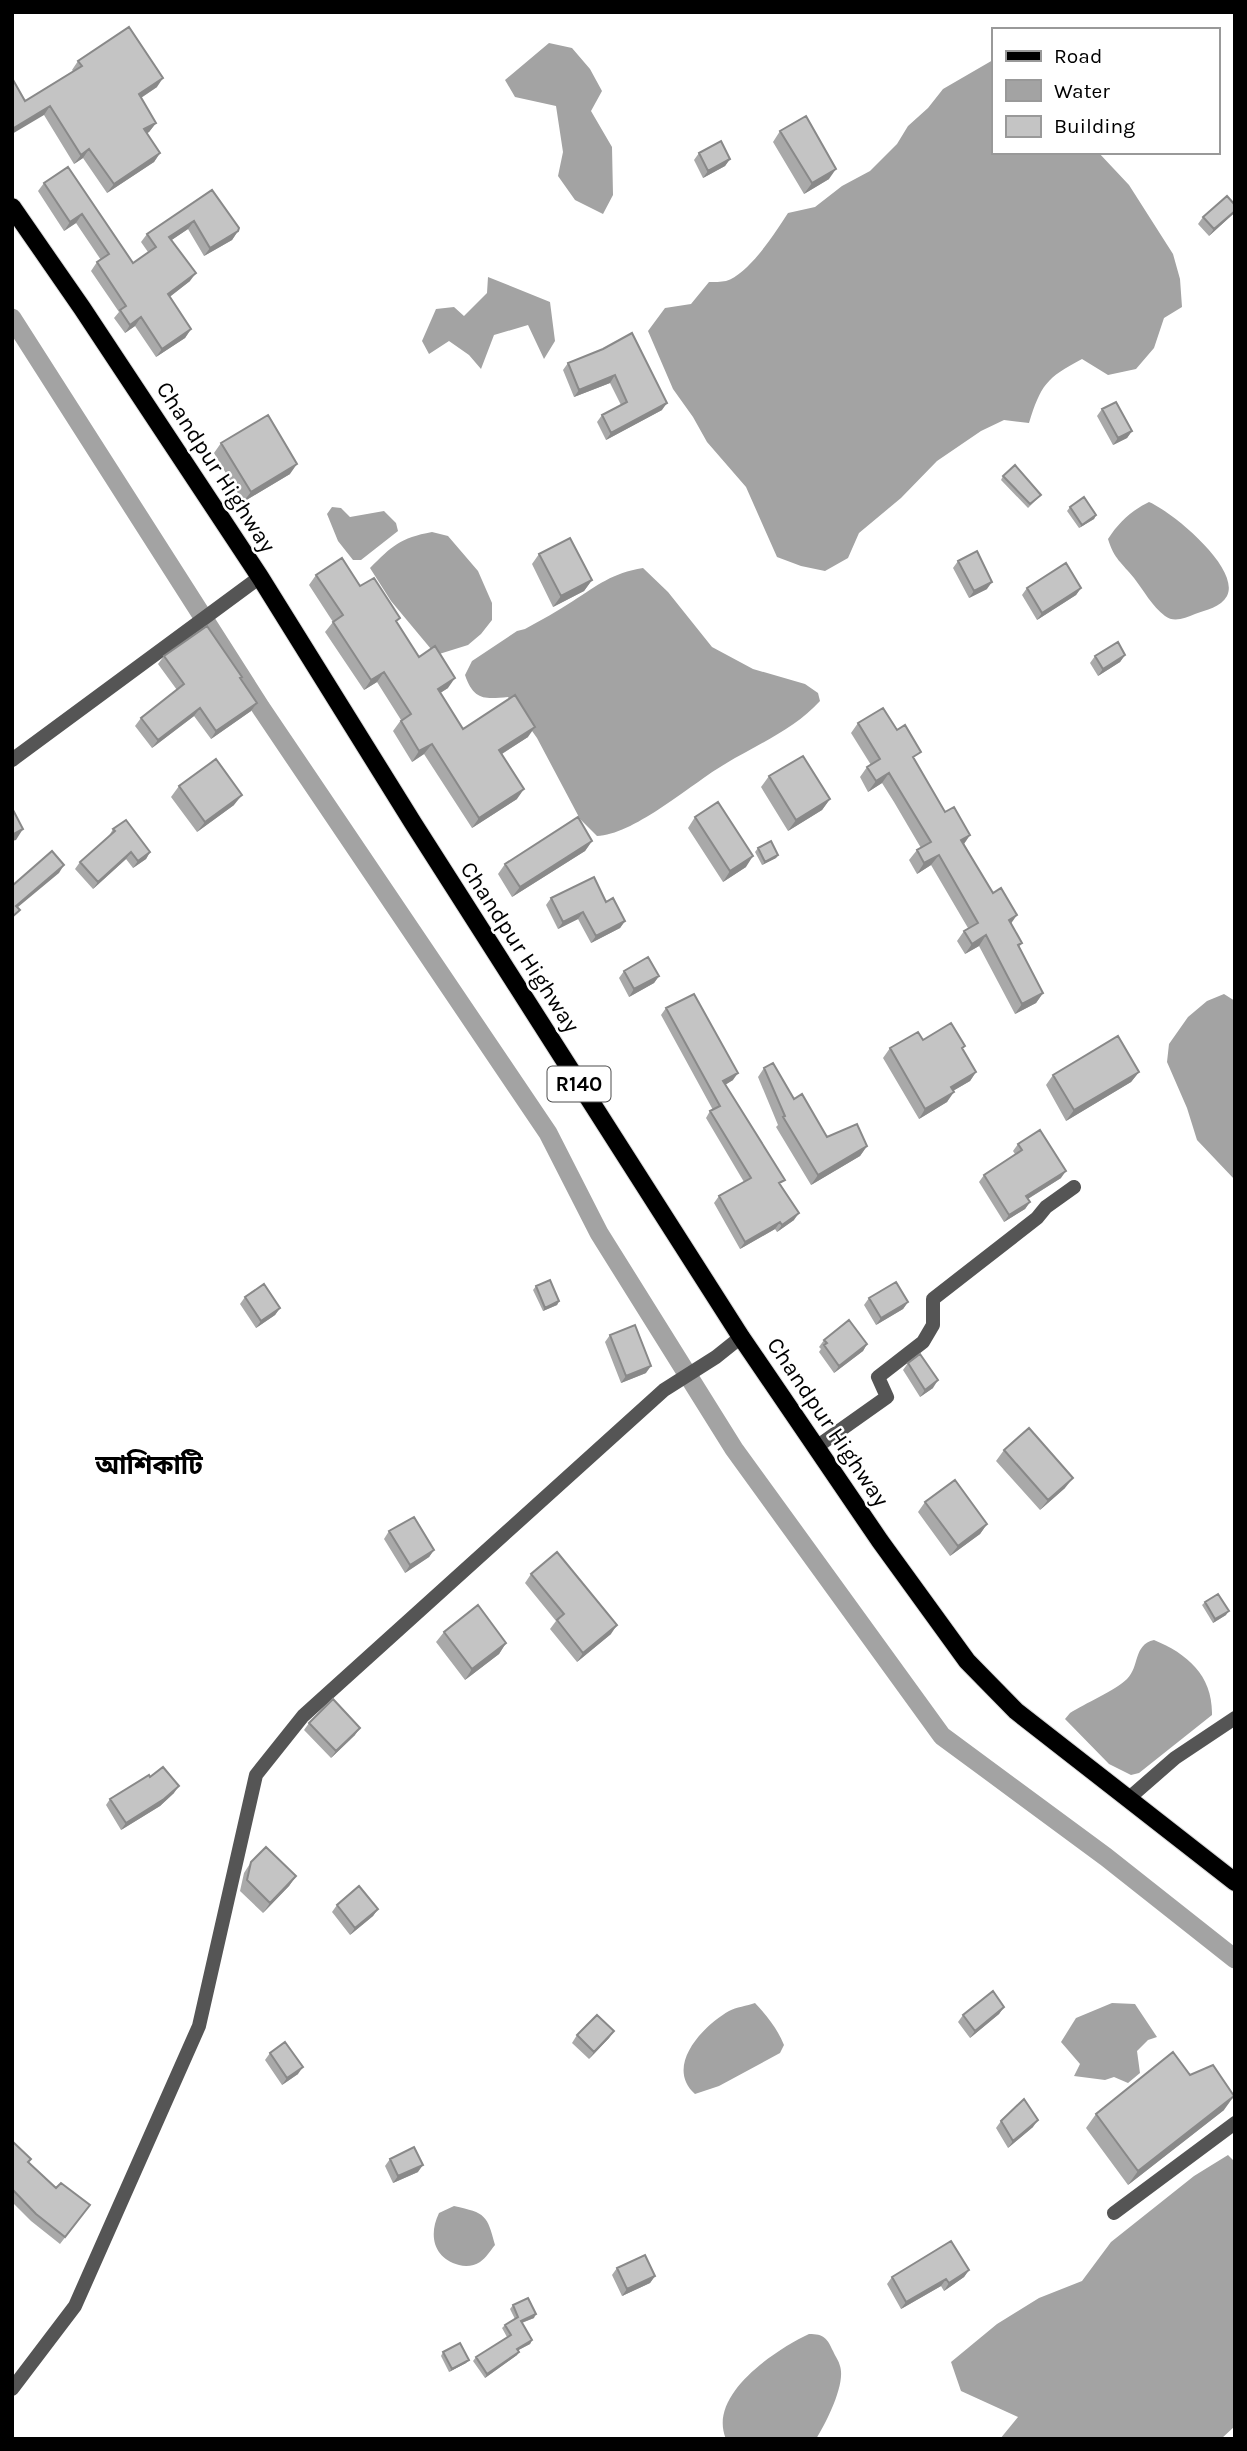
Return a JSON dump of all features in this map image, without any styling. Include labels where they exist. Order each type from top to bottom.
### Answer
[{"type":"main road","name":"Chandpur Highway","points":[[12,207],[90,319],[260,578],[412,823],[741,1337],[815,1448],[967,1661],[1016,1711],[1235,1882]]},
{"type":"street","points":[[12,760],[260,578]]},
{"type":"street","points":[[815,1448],[887,1397],[878,1377],[923,1342],[933,1325],[933,1298],[1074,1186]]},
{"type":"street","points":[[12,2389],[75,2306],[199,2026],[257,1775],[303,1716],[664,1390],[716,1357],[741,1337]]},
{"type":"street","points":[[1128,1799],[1175,1758],[1235,1718]]},
{"type":"street","points":[[1114,2213],[1235,2123]]},
{"type":"water","points":[[549,43],[572,48],[590,69],[602,91],[591,111],[612,147],[613,195],[603,214],[575,200],[558,176],[563,152],[556,106],[515,97],[505,80]]},
{"type":"water","points":[[992,61],[992,154],[1100,154],[1129,185],[1173,254],[1180,279],[1182,307],[1164,318],[1154,348],[1136,369],[1108,375],[1082,359],[1046,384],[1029,423],[1004,420],[981,431],[937,461],[901,498],[859,533],[848,558],[825,571],[801,566],[777,557],[746,487],[707,442],[673,389],[648,331],[665,308],[691,304],[709,282],[726,281],[744,270],[761,252],[788,213],[815,207],[842,186],[870,171],[897,144],[908,126],[928,108],[943,89]]},
{"type":"water","points":[[488,277],[550,302],[555,341],[544,359],[528,325],[494,335],[481,369],[469,355],[449,341],[429,354],[422,341],[436,309],[454,307],[464,316],[487,293]]},
{"type":"water","points":[[1149,502],[1187,528],[1214,556],[1229,584],[1227,596],[1221,603],[1183,618],[1168,618],[1156,608],[1116,556],[1108,539],[1126,518]]},
{"type":"water","points":[[332,507],[341,508],[350,517],[384,511],[396,523],[398,531],[361,560],[353,560],[338,541],[327,514]]},
{"type":"water","points":[[432,532],[448,536],[478,571],[492,603],[492,620],[481,634],[468,645],[436,655],[391,601],[370,568],[397,544]]},
{"type":"water","points":[[643,568],[668,592],[712,647],[753,669],[805,684],[818,693],[820,701],[785,730],[717,769],[659,809],[626,828],[597,836],[580,819],[537,738],[508,697],[487,698],[476,694],[465,675],[472,661],[517,631],[525,629],[606,580]]},
{"type":"water","points":[[1224,994],[1235,1001],[1235,1180],[1197,1140],[1187,1108],[1167,1062],[1169,1044],[1188,1017],[1207,1001]]},
{"type":"water","points":[[1154,1640],[1178,1652],[1196,1668],[1208,1689],[1212,1715],[1139,1773],[1131,1775],[1109,1764],[1065,1719],[1070,1713],[1127,1679],[1143,1646]]},
{"type":"water","points":[[755,2003],[771,2022],[784,2045],[780,2053],[719,2086],[695,2094],[686,2083],[684,2071],[685,2059],[691,2048],[708,2026],[719,2018],[732,2010]]},
{"type":"water","points":[[1112,2003],[1135,2004],[1157,2037],[1148,2040],[1137,2051],[1140,2073],[1128,2083],[1114,2077],[1105,2080],[1074,2076],[1080,2064],[1061,2042],[1076,2018]]},
{"type":"water","points":[[1228,2155],[1235,2162],[1235,2426],[1221,2439],[1000,2439],[1018,2417],[961,2391],[951,2362],[997,2324],[1039,2298],[1082,2281],[1111,2242],[1194,2176]]},
{"type":"water","points":[[454,2206],[484,2217],[495,2245],[480,2262],[470,2266],[459,2265],[444,2257],[434,2238],[439,2213]]},
{"type":"water","points":[[809,2334],[822,2336],[827,2340],[839,2362],[841,2374],[834,2403],[816,2439],[726,2439],[723,2423],[726,2406],[735,2391],[763,2363]]},
{"type":"building","points":[[129,27],[163,78],[139,94],[156,123],[144,129],[160,153],[114,184],[89,149],[81,155],[50,106],[12,129],[12,78],[25,101],[82,66],[78,61]]},
{"type":"building","points":[[806,116],[836,169],[812,183],[780,131]]},
{"type":"building","points":[[721,141],[730,159],[708,171],[699,153]]},
{"type":"building","points":[[68,167],[133,263],[156,247],[147,234],[212,190],[239,228],[210,248],[194,221],[169,237],[196,273],[168,294],[191,329],[162,349],[141,317],[130,325],[120,310],[126,306],[97,262],[109,254],[82,214],[70,222],[44,183]]},
{"type":"building","points":[[1227,196],[1235,205],[1235,211],[1214,229],[1203,217]]},
{"type":"building","points":[[632,333],[667,403],[611,433],[602,415],[627,402],[615,375],[579,390],[568,363],[603,349]]},
{"type":"building","points":[[1116,402],[1132,431],[1118,438],[1102,409]]},
{"type":"building","points":[[268,415],[297,464],[251,492],[221,443]]},
{"type":"building","points":[[1015,465],[1041,495],[1030,504],[1003,476]]},
{"type":"building","points":[[1084,497],[1096,515],[1082,525],[1070,507]]},
{"type":"building","points":[[570,538],[592,580],[561,596],[539,554]]},
{"type":"building","points":[[977,551],[992,582],[974,591],[958,561]]},
{"type":"building","points":[[342,558],[360,586],[374,578],[400,618],[396,621],[419,657],[435,646],[455,678],[438,689],[463,729],[515,695],[535,727],[499,750],[524,789],[479,818],[432,744],[419,751],[401,721],[411,714],[384,672],[371,680],[333,622],[343,615],[316,575]]},
{"type":"building","points":[[1066,563],[1081,588],[1042,613],[1027,588]]},
{"type":"building","points":[[207,626],[257,703],[216,731],[200,708],[158,740],[141,718],[184,684],[164,656]]},
{"type":"building","points":[[1118,642],[1125,655],[1103,669],[1095,656]]},
{"type":"building","points":[[883,708],[897,730],[905,725],[921,752],[913,757],[945,812],[954,807],[970,835],[961,840],[993,893],[1001,888],[1017,915],[1009,920],[1022,943],[1018,945],[1043,993],[1022,1004],[986,935],[972,944],[964,931],[978,923],[939,855],[924,863],[917,850],[931,842],[889,773],[876,781],[867,767],[880,759],[858,723]]},
{"type":"building","points":[[803,756],[830,799],[796,820],[769,776]]},
{"type":"building","points":[[216,759],[242,795],[205,822],[179,786]]},
{"type":"building","points":[[718,802],[753,856],[730,871],[695,817]]},
{"type":"building","points":[[12,808],[23,829],[12,835]]},
{"type":"building","points":[[578,817],[592,841],[520,887],[505,864]]},
{"type":"building","points":[[126,820],[150,852],[138,861],[131,852],[98,882],[80,862],[115,831],[113,829]]},
{"type":"building","points":[[771,841],[778,855],[765,862],[758,848]]},
{"type":"building","points":[[52,851],[64,865],[16,906],[20,910],[12,917],[12,886]]},
{"type":"building","points":[[594,877],[606,902],[613,898],[625,921],[596,936],[583,912],[563,922],[551,898]]},
{"type":"building","points":[[648,957],[659,976],[634,989],[624,971]]},
{"type":"building","points":[[694,994],[738,1073],[723,1081],[785,1180],[779,1183],[799,1213],[782,1225],[780,1222],[745,1242],[719,1196],[751,1178],[710,1111],[720,1106],[666,1008]]},
{"type":"building","points":[[951,1023],[976,1072],[951,1087],[954,1092],[925,1109],[890,1048],[918,1032],[923,1040]]},
{"type":"building","points":[[1118,1036],[1139,1072],[1074,1110],[1053,1075]]},
{"type":"building","points":[[773,1063],[794,1099],[802,1094],[827,1137],[857,1124],[867,1146],[818,1175],[783,1117],[785,1116],[764,1068]]},
{"type":"building","points":[[1040,1130],[1066,1171],[1026,1196],[1030,1202],[1009,1215],[984,1175],[1022,1150],[1018,1144]]},
{"type":"building","points":[[550,1280],[559,1301],[545,1308],[536,1286]]},
{"type":"building","points":[[896,1282],[908,1302],[881,1318],[869,1298]]},
{"type":"building","points":[[264,1284],[280,1308],[261,1321],[245,1297]]},
{"type":"building","points":[[849,1320],[867,1344],[839,1366],[824,1345],[827,1343],[824,1340]]},
{"type":"building","points":[[635,1325],[651,1366],[626,1376],[610,1335]]},
{"type":"building","points":[[920,1354],[938,1380],[925,1390],[908,1363]]},
{"type":"building","points":[[1029,1428],[1073,1478],[1048,1500],[1004,1450]]},
{"type":"building","points":[[955,1480],[987,1524],[958,1546],[925,1502]]},
{"type":"building","points":[[414,1517],[434,1550],[410,1565],[389,1531]]},
{"type":"building","points":[[557,1552],[617,1625],[583,1653],[557,1620],[564,1614],[531,1574]]},
{"type":"building","points":[[1218,1594],[1229,1611],[1215,1619],[1205,1602]]},
{"type":"building","points":[[478,1605],[506,1643],[472,1669],[444,1632]]},
{"type":"building","points":[[333,1699],[360,1728],[336,1751],[309,1723]]},
{"type":"building","points":[[163,1767],[179,1786],[126,1823],[110,1799]]},
{"type":"building","points":[[266,1847],[296,1876],[270,1903],[247,1880],[251,1862]]},
{"type":"building","points":[[359,1886],[378,1909],[355,1928],[337,1905]]},
{"type":"building","points":[[993,1991],[1004,2007],[975,2031],[963,2015]]},
{"type":"building","points":[[597,2015],[614,2031],[594,2052],[577,2035]]},
{"type":"building","points":[[285,2042],[303,2067],[287,2078],[270,2053]]},
{"type":"building","points":[[1173,2052],[1190,2075],[1213,2065],[1234,2096],[1138,2171],[1096,2114]]},
{"type":"building","points":[[1024,2099],[1038,2120],[1013,2141],[1001,2121]]},
{"type":"building","points":[[12,2141],[31,2159],[28,2162],[56,2188],[61,2183],[90,2205],[65,2237],[36,2214],[12,2189]]},
{"type":"building","points":[[414,2147],[423,2165],[398,2176],[390,2159]]},
{"type":"building","points":[[951,2241],[969,2270],[949,2283],[946,2279],[906,2302],[892,2277]]},
{"type":"building","points":[[645,2255],[655,2276],[627,2289],[617,2268]]},
{"type":"building","points":[[528,2298],[536,2314],[521,2321],[532,2340],[487,2374],[476,2357],[511,2335],[505,2325],[518,2317],[513,2305]]},
{"type":"building","points":[[460,2343],[469,2360],[452,2369],[443,2352]]},
{"type":"waterway","points":[[12,318],[261,708],[548,1133],[599,1233],[734,1449],[942,1736],[1106,1857],[1235,1959]]},
{"type":"district","name":"আশিকাটি","points":[[149,1465]]}]
